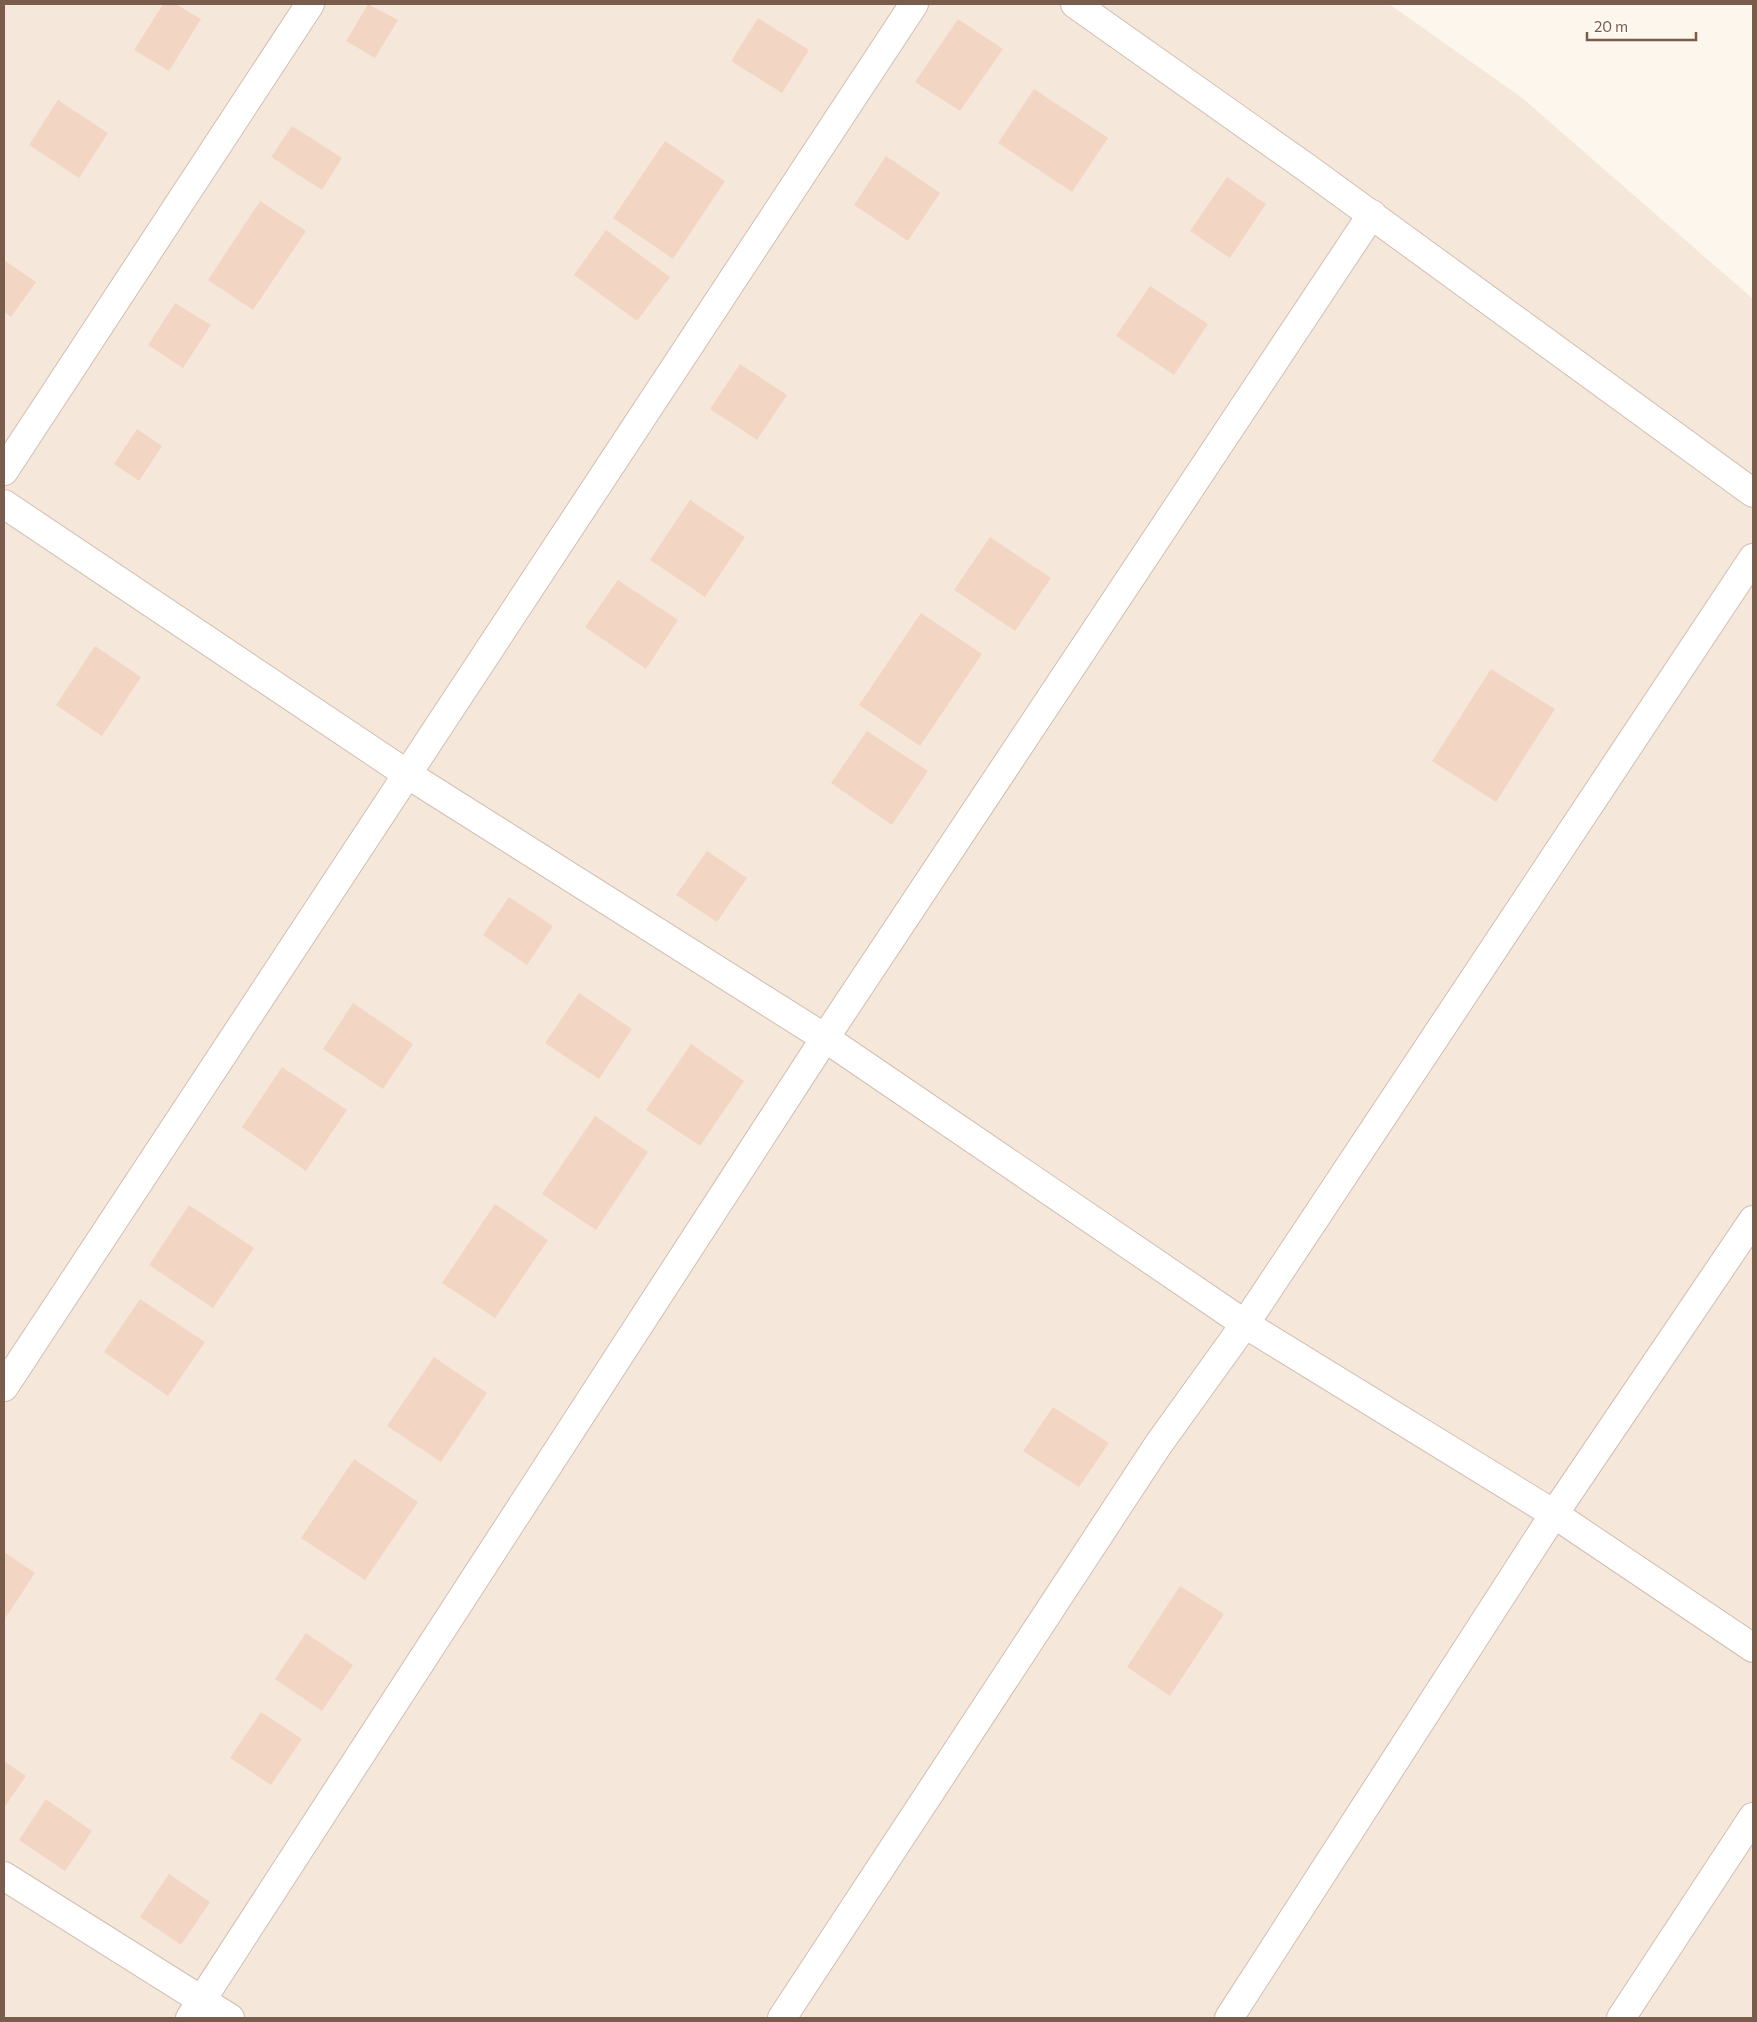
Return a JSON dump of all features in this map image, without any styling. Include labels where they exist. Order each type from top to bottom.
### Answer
[{"type":"street","points":[[4,471],[310,4]]},
{"type":"street","points":[[4,1387],[914,4]]},
{"type":"street","points":[[1075,4],[1372,214],[1753,493]]},
{"type":"street","points":[[196,2009],[825,1038],[1372,214]]},
{"type":"street","points":[[4,504],[407,774],[825,1038],[1245,1324],[1554,1514],[1753,1648]]},
{"type":"street","points":[[782,2018],[1158,1445],[1245,1324],[1753,558]]},
{"type":"street","points":[[1229,2018],[1554,1514],[1753,1220]]},
{"type":"street","points":[[1621,2018],[1753,1817]]},
{"type":"street","points":[[4,1876],[196,2009],[230,2018]]},
{"type":"shaded area","points":[[4,4],[1389,4],[1521,97],[1753,299],[1753,2018],[4,2018]]},
{"type":"building","points":[[163,4],[176,4],[201,19],[169,71],[134,50]]},
{"type":"building","points":[[368,4],[398,20],[375,58],[346,41]]},
{"type":"building","points":[[758,18],[809,50],[782,93],[731,61]]},
{"type":"building","points":[[958,19],[1003,49],[960,111],[915,82]]},
{"type":"building","points":[[1034,89],[1108,138],[1072,192],[998,143]]},
{"type":"building","points":[[58,100],[108,133],[79,178],[29,145]]},
{"type":"building","points":[[292,126],[342,158],[322,190],[271,157]]},
{"type":"building","points":[[665,141],[725,181],[673,259],[613,218]]},
{"type":"building","points":[[886,156],[940,193],[908,241],[854,205]]},
{"type":"building","points":[[1227,177],[1266,204],[1230,258],[1190,231]]},
{"type":"building","points":[[260,201],[306,231],[253,310],[208,280]]},
{"type":"building","points":[[606,230],[670,277],[637,321],[574,275]]},
{"type":"building","points":[[4,260],[36,282],[11,317],[4,312]]},
{"type":"building","points":[[1150,286],[1208,324],[1174,375],[1116,336]]},
{"type":"building","points":[[175,303],[211,325],[183,368],[148,345]]},
{"type":"building","points":[[740,364],[787,395],[757,440],[710,409]]},
{"type":"building","points":[[137,429],[162,446],[139,481],[114,464]]},
{"type":"building","points":[[690,500],[745,537],[705,597],[650,560]]},
{"type":"building","points":[[990,537],[1051,578],[1015,631],[954,590]]},
{"type":"building","points":[[618,580],[678,620],[646,669],[585,627]]},
{"type":"building","points":[[921,613],[982,654],[920,746],[859,705]]},
{"type":"building","points":[[95,646],[141,677],[102,736],[56,705]]},
{"type":"building","points":[[1491,669],[1555,709],[1496,802],[1432,761]]},
{"type":"building","points":[[867,731],[928,771],[892,825],[831,783]]},
{"type":"building","points":[[707,851],[747,878],[717,922],[676,895]]},
{"type":"building","points":[[509,897],[553,926],[527,965],[483,935]]},
{"type":"building","points":[[579,993],[632,1029],[599,1079],[545,1043]]},
{"type":"building","points":[[353,1003],[413,1044],[383,1089],[323,1049]]},
{"type":"building","points":[[691,1044],[744,1081],[700,1146],[646,1110]]},
{"type":"building","points":[[282,1067],[347,1110],[306,1171],[242,1127]]},
{"type":"building","points":[[595,1116],[648,1152],[596,1230],[542,1194]]},
{"type":"building","points":[[495,1204],[548,1240],[495,1318],[442,1283]]},
{"type":"building","points":[[189,1205],[254,1248],[213,1308],[149,1265]]},
{"type":"building","points":[[140,1299],[205,1342],[168,1396],[104,1352]]},
{"type":"building","points":[[434,1357],[487,1393],[441,1462],[387,1426]]},
{"type":"building","points":[[1053,1407],[1109,1443],[1079,1487],[1023,1451]]},
{"type":"building","points":[[354,1459],[418,1502],[365,1580],[301,1538]]},
{"type":"building","points":[[4,1552],[35,1573],[4,1620]]},
{"type":"building","points":[[1180,1586],[1224,1614],[1170,1696],[1127,1667]]},
{"type":"building","points":[[306,1633],[353,1665],[322,1711],[275,1679]]},
{"type":"building","points":[[261,1712],[302,1739],[271,1785],[230,1758]]},
{"type":"building","points":[[4,1761],[26,1776],[4,1808]]},
{"type":"building","points":[[46,1799],[92,1831],[65,1871],[19,1840]]},
{"type":"building","points":[[169,1874],[210,1902],[181,1945],[140,1917]]}]
